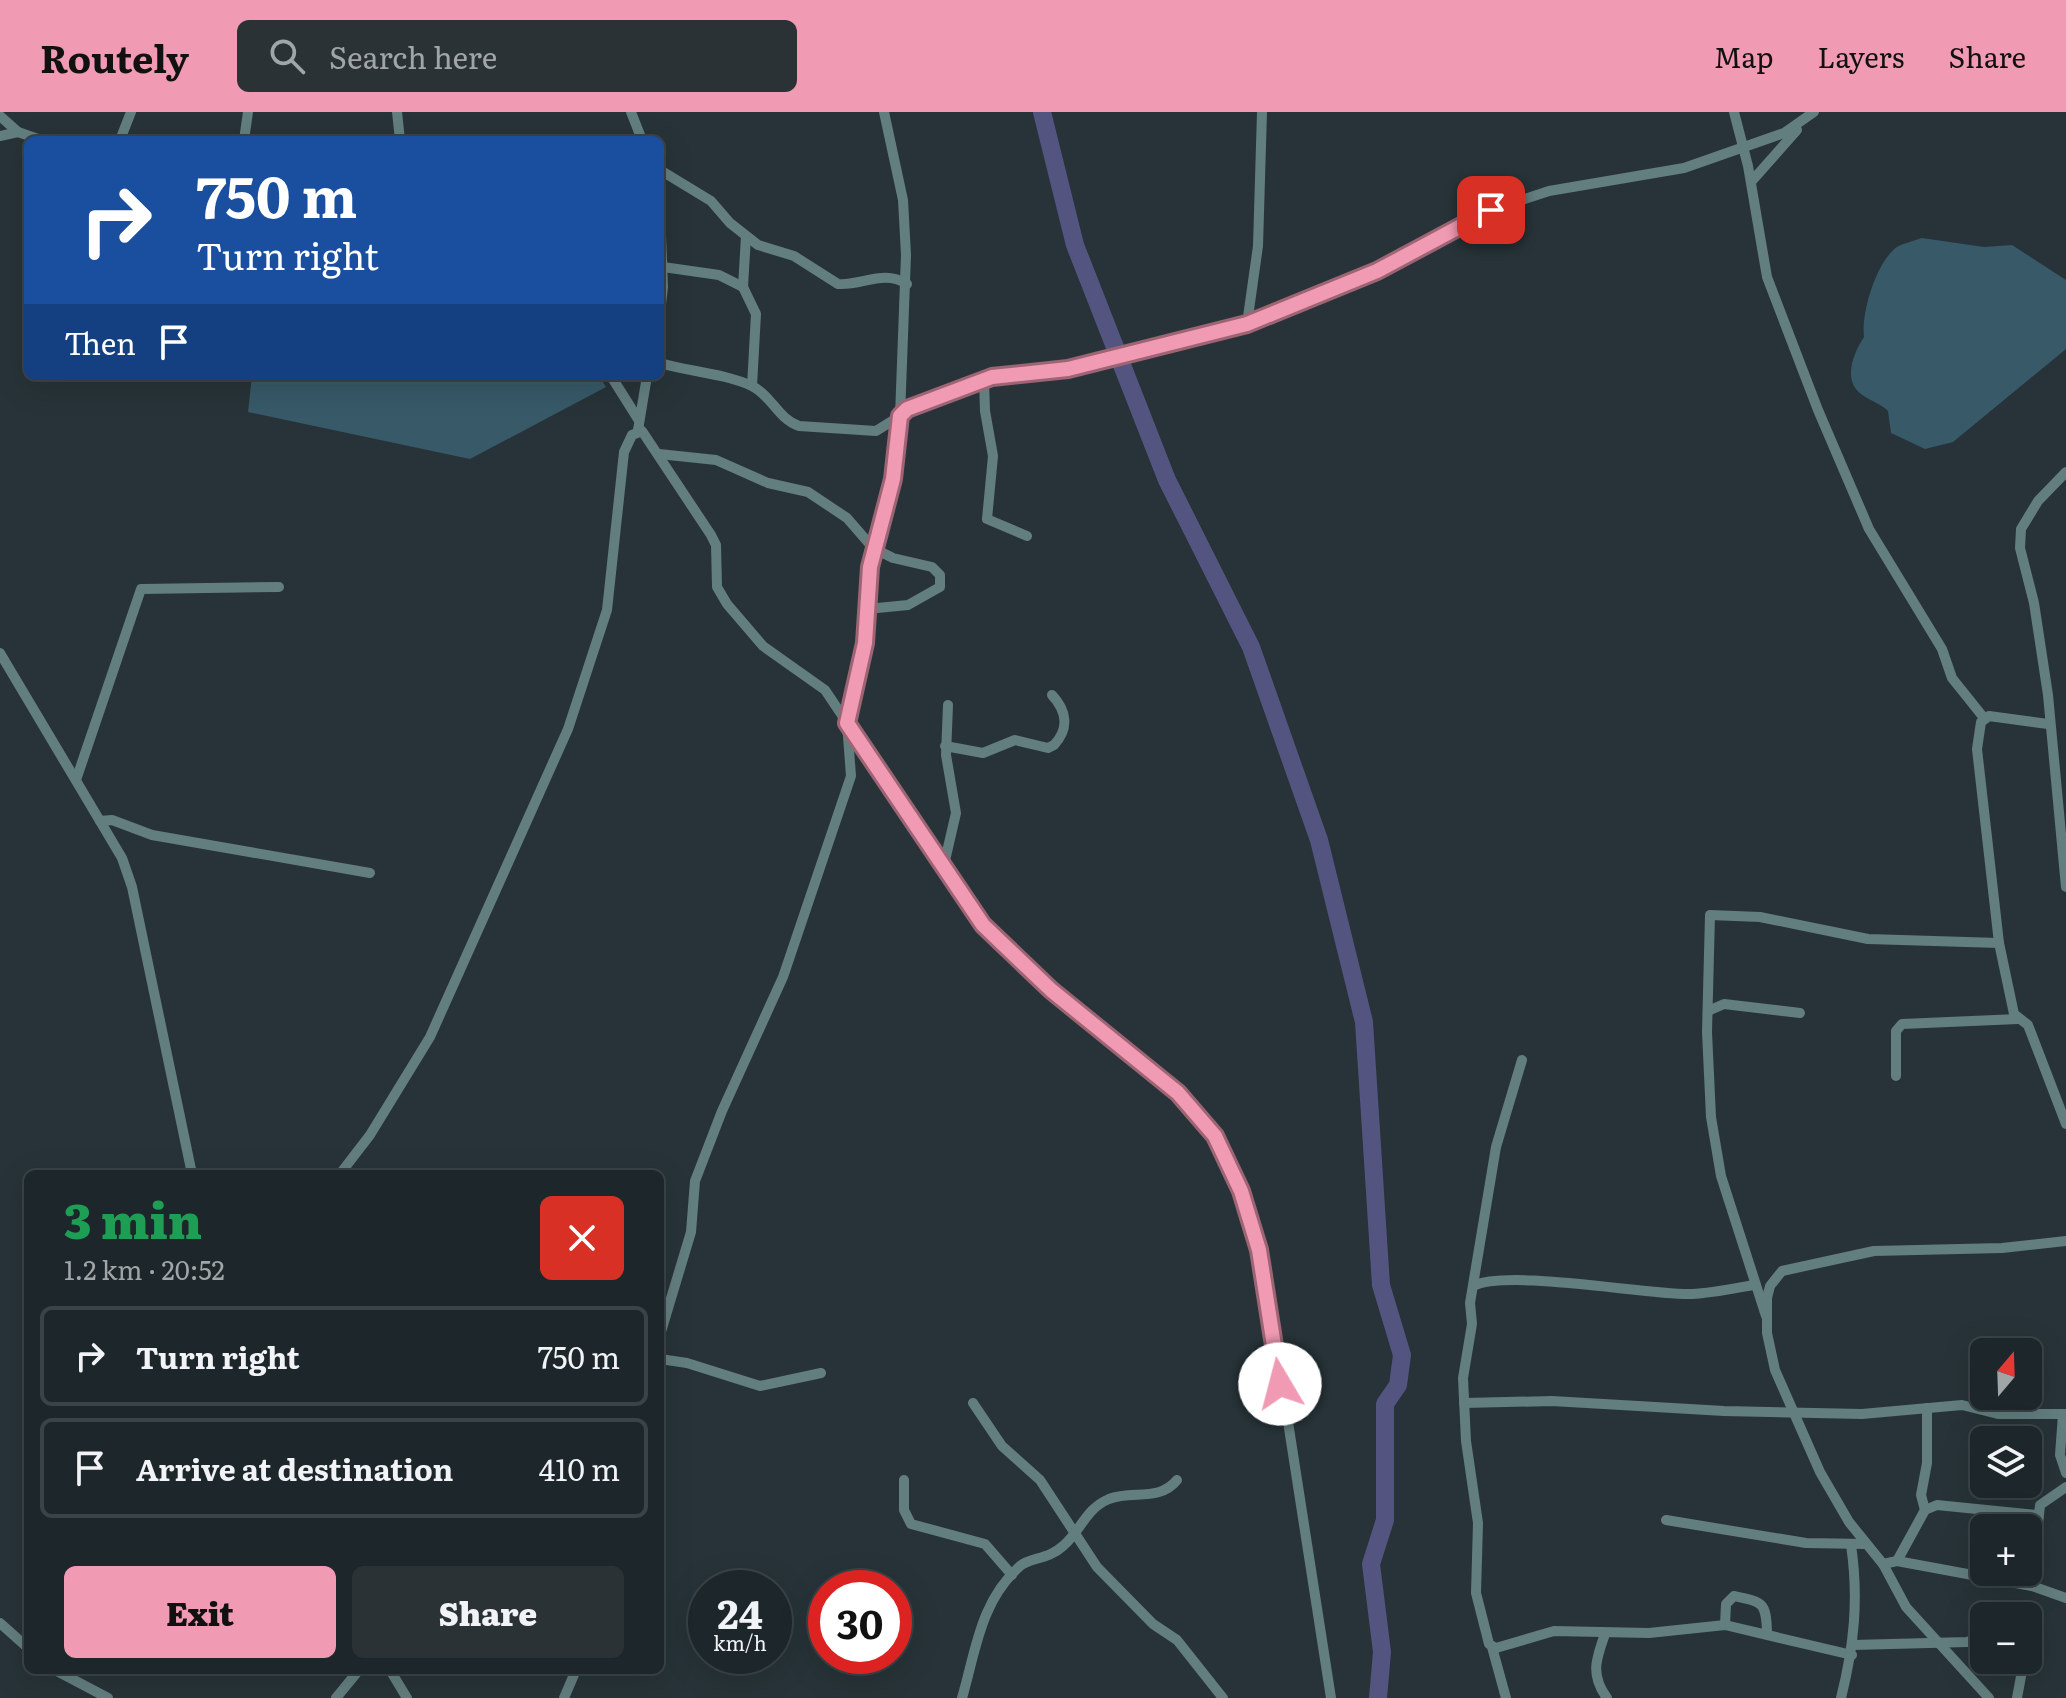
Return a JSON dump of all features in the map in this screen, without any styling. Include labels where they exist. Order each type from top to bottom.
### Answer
[{"type":"street","points":[[122,136],[131,112]]},
{"type":"street","points":[[245,136],[248,112]]},
{"type":"street","points":[[397,112],[400,136]]},
{"type":"street","points":[[631,112],[640,136]]},
{"type":"street","points":[[664,1322],[691,1232],[695,1181],[722,1111],[783,977],[851,776],[847,723],[865,643],[873,548],[893,479],[900,416],[907,284],[903,200],[884,112]]},
{"type":"street","points":[[1247,324],[1258,246],[1262,112]]},
{"type":"street","points":[[1734,112],[1751,182],[1759,248],[1775,305],[1869,529],[1942,649],[1952,678],[1984,718]]},
{"type":"street","points":[[1751,182],[1814,112]]},
{"type":"street","points":[[0,116],[18,132],[30,136]]},
{"type":"street","points":[[664,364],[752,386],[766,395],[791,423],[799,426],[876,431],[907,409],[984,379],[1068,369],[1247,324],[1377,271],[1473,217],[1520,199],[1684,168],[1744,149],[1802,123]]},
{"type":"street","points":[[0,136],[18,132]]},
{"type":"street","points":[[664,172],[711,201],[758,245],[807,262],[838,284],[867,277],[888,277],[907,284]]},
{"type":"street","points":[[746,236],[743,287],[756,314],[752,386]]},
{"type":"street","points":[[664,267],[719,275],[743,287]]},
{"type":"street","points":[[984,379],[985,411],[993,456],[987,519],[1027,536]]},
{"type":"street","points":[[613,380],[716,545],[715,579],[727,604],[763,646],[825,690],[964,902],[1012,956],[1178,1093],[1215,1136],[1230,1163],[1250,1221],[1267,1287],[1331,1698]]},
{"type":"street","points":[[343,1170],[370,1135],[430,1037],[568,729],[607,610],[622,460],[638,424],[646,380]]},
{"type":"street","points":[[659,454],[716,460],[768,483],[808,492],[847,518],[873,548],[893,558],[932,567],[942,581],[940,587],[929,589],[908,605],[867,609]]},
{"type":"street","points":[[2066,472],[2038,501],[2021,529],[2022,566],[2036,613],[2048,695],[2048,724],[2066,887]]},
{"type":"street","points":[[76,780],[141,589],[279,587]]},
{"type":"street","points":[[0,653],[122,858],[132,887],[191,1170]]},
{"type":"street","points":[[945,746],[983,753],[1015,740],[1048,748],[1054,745],[1065,717],[1064,709],[1052,695]]},
{"type":"street","points":[[943,869],[956,813],[945,746],[948,705]]},
{"type":"street","points":[[1984,718],[1994,716],[2048,724]]},
{"type":"street","points":[[1984,718],[1977,749],[1999,943],[2014,1014],[2028,1025],[2066,1124]]},
{"type":"street","points":[[100,821],[112,820],[152,835],[370,873]]},
{"type":"street","points":[[1989,1698],[1906,1607],[1883,1564],[1865,1544],[1820,1472],[1775,1370],[1766,1316],[1721,1176],[1708,1088],[1708,922],[1712,914],[1760,917],[1868,939],[1999,943]]},
{"type":"street","points":[[1708,1011],[1724,1004],[1800,1013]]},
{"type":"street","points":[[1896,1076],[1896,1031],[1902,1024],[2018,1019]]},
{"type":"street","points":[[1506,1698],[1476,1593],[1478,1523],[1469,1467],[1464,1403],[1473,1286],[1496,1147],[1522,1060]]},
{"type":"street","points":[[1766,1316],[1770,1286],[1775,1277],[1790,1268],[1895,1248],[2002,1248],[2066,1241]]},
{"type":"street","points":[[1473,1286],[1483,1281],[1514,1282],[1689,1294],[1755,1285]]},
{"type":"street","points":[[664,1360],[687,1363],[760,1386],[821,1373]]},
{"type":"street","points":[[1464,1403],[1552,1401],[1724,1411],[1791,1410],[1862,1414],[1962,1405],[1998,1414],[2065,1414],[2060,1455],[2066,1473]]},
{"type":"street","points":[[973,1403],[1002,1446],[1040,1480],[1097,1567],[1153,1624],[1177,1640],[1223,1698]]},
{"type":"street","points":[[1925,1510],[1921,1495],[1927,1463],[1927,1408]]},
{"type":"street","points":[[904,1480],[904,1510],[911,1524],[985,1544],[1012,1575]]},
{"type":"street","points":[[962,1698],[982,1617],[1021,1564],[1052,1556],[1075,1535],[1082,1520],[1104,1501],[1120,1495],[1163,1492],[1177,1480]]},
{"type":"street","points":[[2038,1514],[2045,1499],[2059,1495],[2066,1487]]},
{"type":"street","points":[[1897,1561],[1925,1510],[1937,1505],[2027,1514]]},
{"type":"street","points":[[1666,1520],[1806,1543],[1865,1544]]},
{"type":"street","points":[[1841,1698],[1853,1650],[1857,1585],[1851,1545]]},
{"type":"street","points":[[1883,1564],[1897,1561],[1970,1575]]},
{"type":"street","points":[[2032,1586],[2066,1598]]},
{"type":"street","points":[[1725,1625],[1726,1604],[1734,1596],[1761,1604],[1766,1610],[1767,1632]]},
{"type":"street","points":[[0,1623],[24,1644]]},
{"type":"street","points":[[1492,1647],[1554,1631],[1605,1634],[1725,1625],[1853,1650],[1970,1641]]},
{"type":"street","points":[[1605,1634],[1594,1662],[1597,1684],[1607,1698]]},
{"type":"street","points":[[63,1674],[108,1698]]},
{"type":"street","points":[[336,1698],[356,1674]]},
{"type":"street","points":[[392,1674],[407,1698]]},
{"type":"street","points":[[564,1698],[574,1674]]},
{"type":"street","points":[[2017,1698],[2021,1674]]},
{"type":"shaded area","points":[[1922,238],[1984,247],[2012,245],[2066,280],[2066,349],[1953,442],[1925,449],[1891,433],[1888,411],[1855,388],[1851,374],[1854,358],[1864,337],[1868,302],[1883,264],[1897,247]]},
{"type":"shaded area","points":[[252,380],[602,380],[606,387],[470,459],[248,412]]},
{"type":"waterway","points":[[1042,112],[1075,245],[1167,480],[1251,647],[1319,840],[1364,1022],[1381,1285],[1402,1355],[1398,1385],[1385,1404],[1385,1520],[1371,1564],[1382,1652],[1378,1698]]},
{"type":"route","points":[[1280,1384],[1259,1250],[1241,1191],[1215,1136],[1178,1093],[1051,990],[983,925],[964,902],[847,723],[865,643],[873,548],[893,479],[900,416],[907,409],[984,379],[1068,369],[1164,342],[1247,324],[1377,271],[1439,235],[1491,210]]}]
